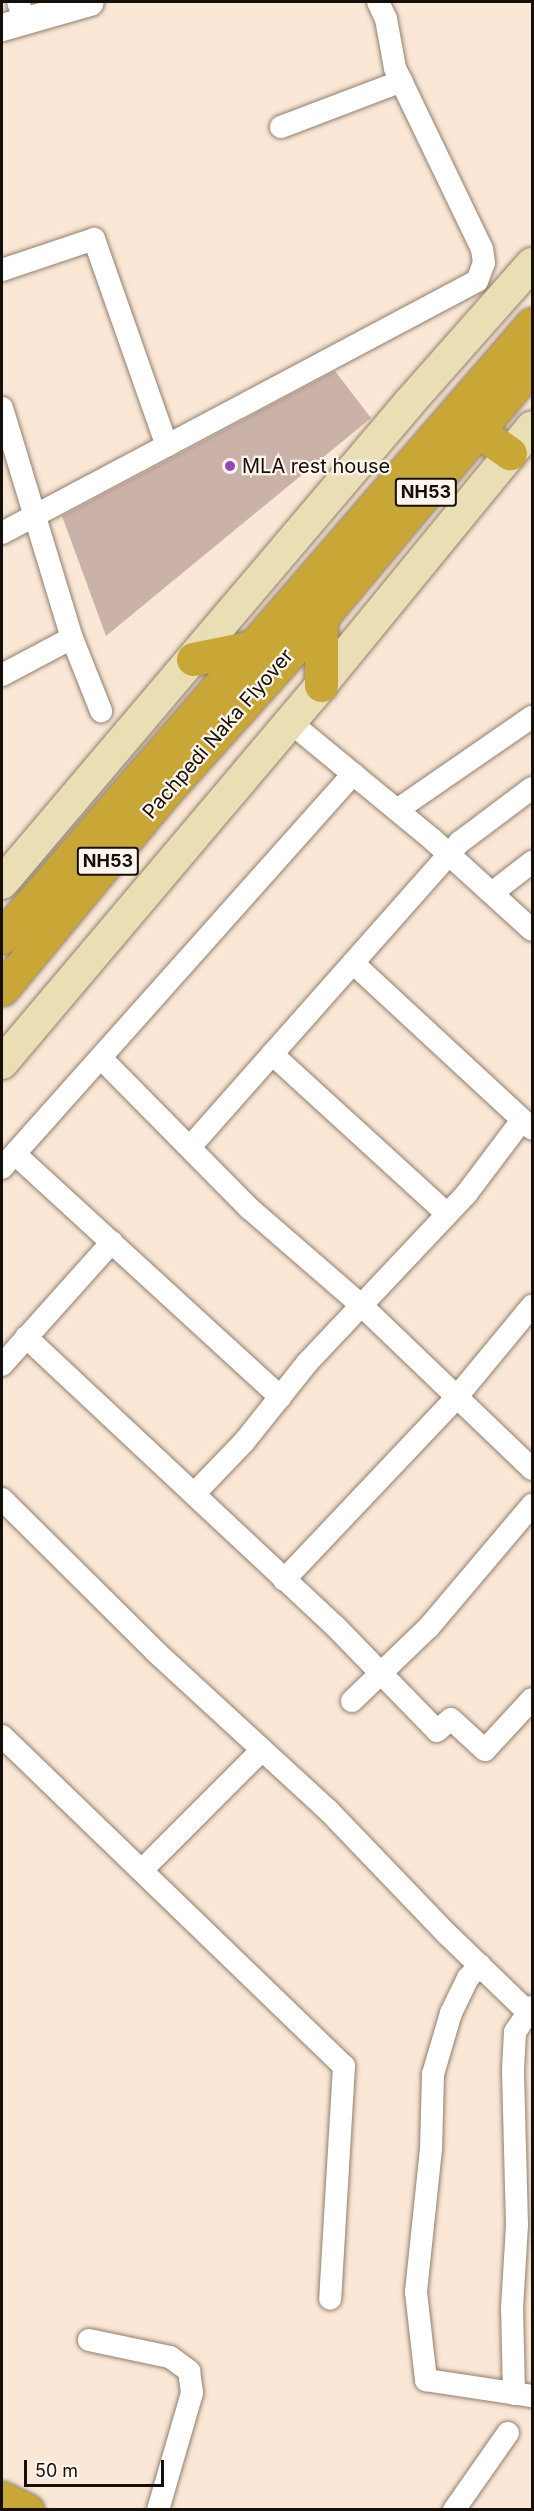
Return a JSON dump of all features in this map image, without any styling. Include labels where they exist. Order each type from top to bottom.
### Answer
[{"type":"highway","name":"NH53","points":[[252,646],[532,324]]},
{"type":"highway","name":"NH53","points":[[321,618],[532,366]]},
{"type":"highway","points":[[478,431],[510,453]]},
{"type":"highway","points":[[321,618],[321,685]]},
{"type":"highway","name":"Pachpedi Naka Flyover","points":[[2,937],[205,724],[321,618]]},
{"type":"highway","points":[[193,659],[252,646]]},
{"type":"highway","name":"Pachpedi Naka Flyover","points":[[2,989],[205,724],[252,646]]},
{"type":"highway","points":[[2,2498],[27,2510]]},
{"type":"main road","points":[[2,883],[401,412],[532,264]]},
{"type":"main road","points":[[2,1063],[321,685],[532,427]]},
{"type":"street","points":[[15,17],[90,2]]},
{"type":"street","points":[[2,533],[33,519],[477,281],[484,263],[482,249],[395,68],[387,19],[378,2]]},
{"type":"street","points":[[281,128],[402,81]]},
{"type":"street","points":[[2,270],[94,238],[166,446]]},
{"type":"street","points":[[2,408],[24,471],[33,519],[72,638],[101,711]]},
{"type":"street","points":[[2,675],[72,638]]},
{"type":"street","points":[[397,810],[532,717]]},
{"type":"street","points":[[290,722],[450,855],[532,930]]},
{"type":"street","points":[[280,1397],[112,1242],[8,1161],[353,774]]},
{"type":"street","points":[[190,1148],[450,855],[492,815],[532,788]]},
{"type":"street","points":[[492,893],[532,862]]},
{"type":"street","points":[[194,1494],[244,1442],[360,1304],[447,1214],[527,1125],[353,963]]},
{"type":"street","points":[[273,1054],[447,1214]]},
{"type":"street","points":[[101,1058],[249,1208],[360,1304],[455,1399],[532,1469]]},
{"type":"street","points":[[2,1365],[112,1242]]},
{"type":"street","points":[[284,1580],[455,1399],[532,1306]]},
{"type":"street","points":[[26,1337],[284,1580],[437,1731],[451,1719],[485,1750],[532,1699]]},
{"type":"street","points":[[2,1500],[262,1750],[328,1810],[480,1965],[531,2011],[515,2032],[513,2070],[517,2225],[512,2309],[523,2395],[426,2380],[416,2292],[431,2149],[433,2074],[451,2013],[468,1978],[480,1965]]},
{"type":"street","points":[[352,1701],[429,1627],[532,1505]]},
{"type":"street","points":[[2,1736],[344,2067],[337,2233],[330,2299]]},
{"type":"street","points":[[142,1870],[262,1750]]},
{"type":"street","points":[[89,2340],[170,2357],[189,2371],[192,2393],[158,2510]]},
{"type":"street","points":[[454,2510],[508,2433]]},
{"type":"building","name":"MLA rest house","points":[[335,371],[371,418],[106,636],[62,516]]},
{"type":"place","name":"MLA rest house","points":[[230,466]]}]
